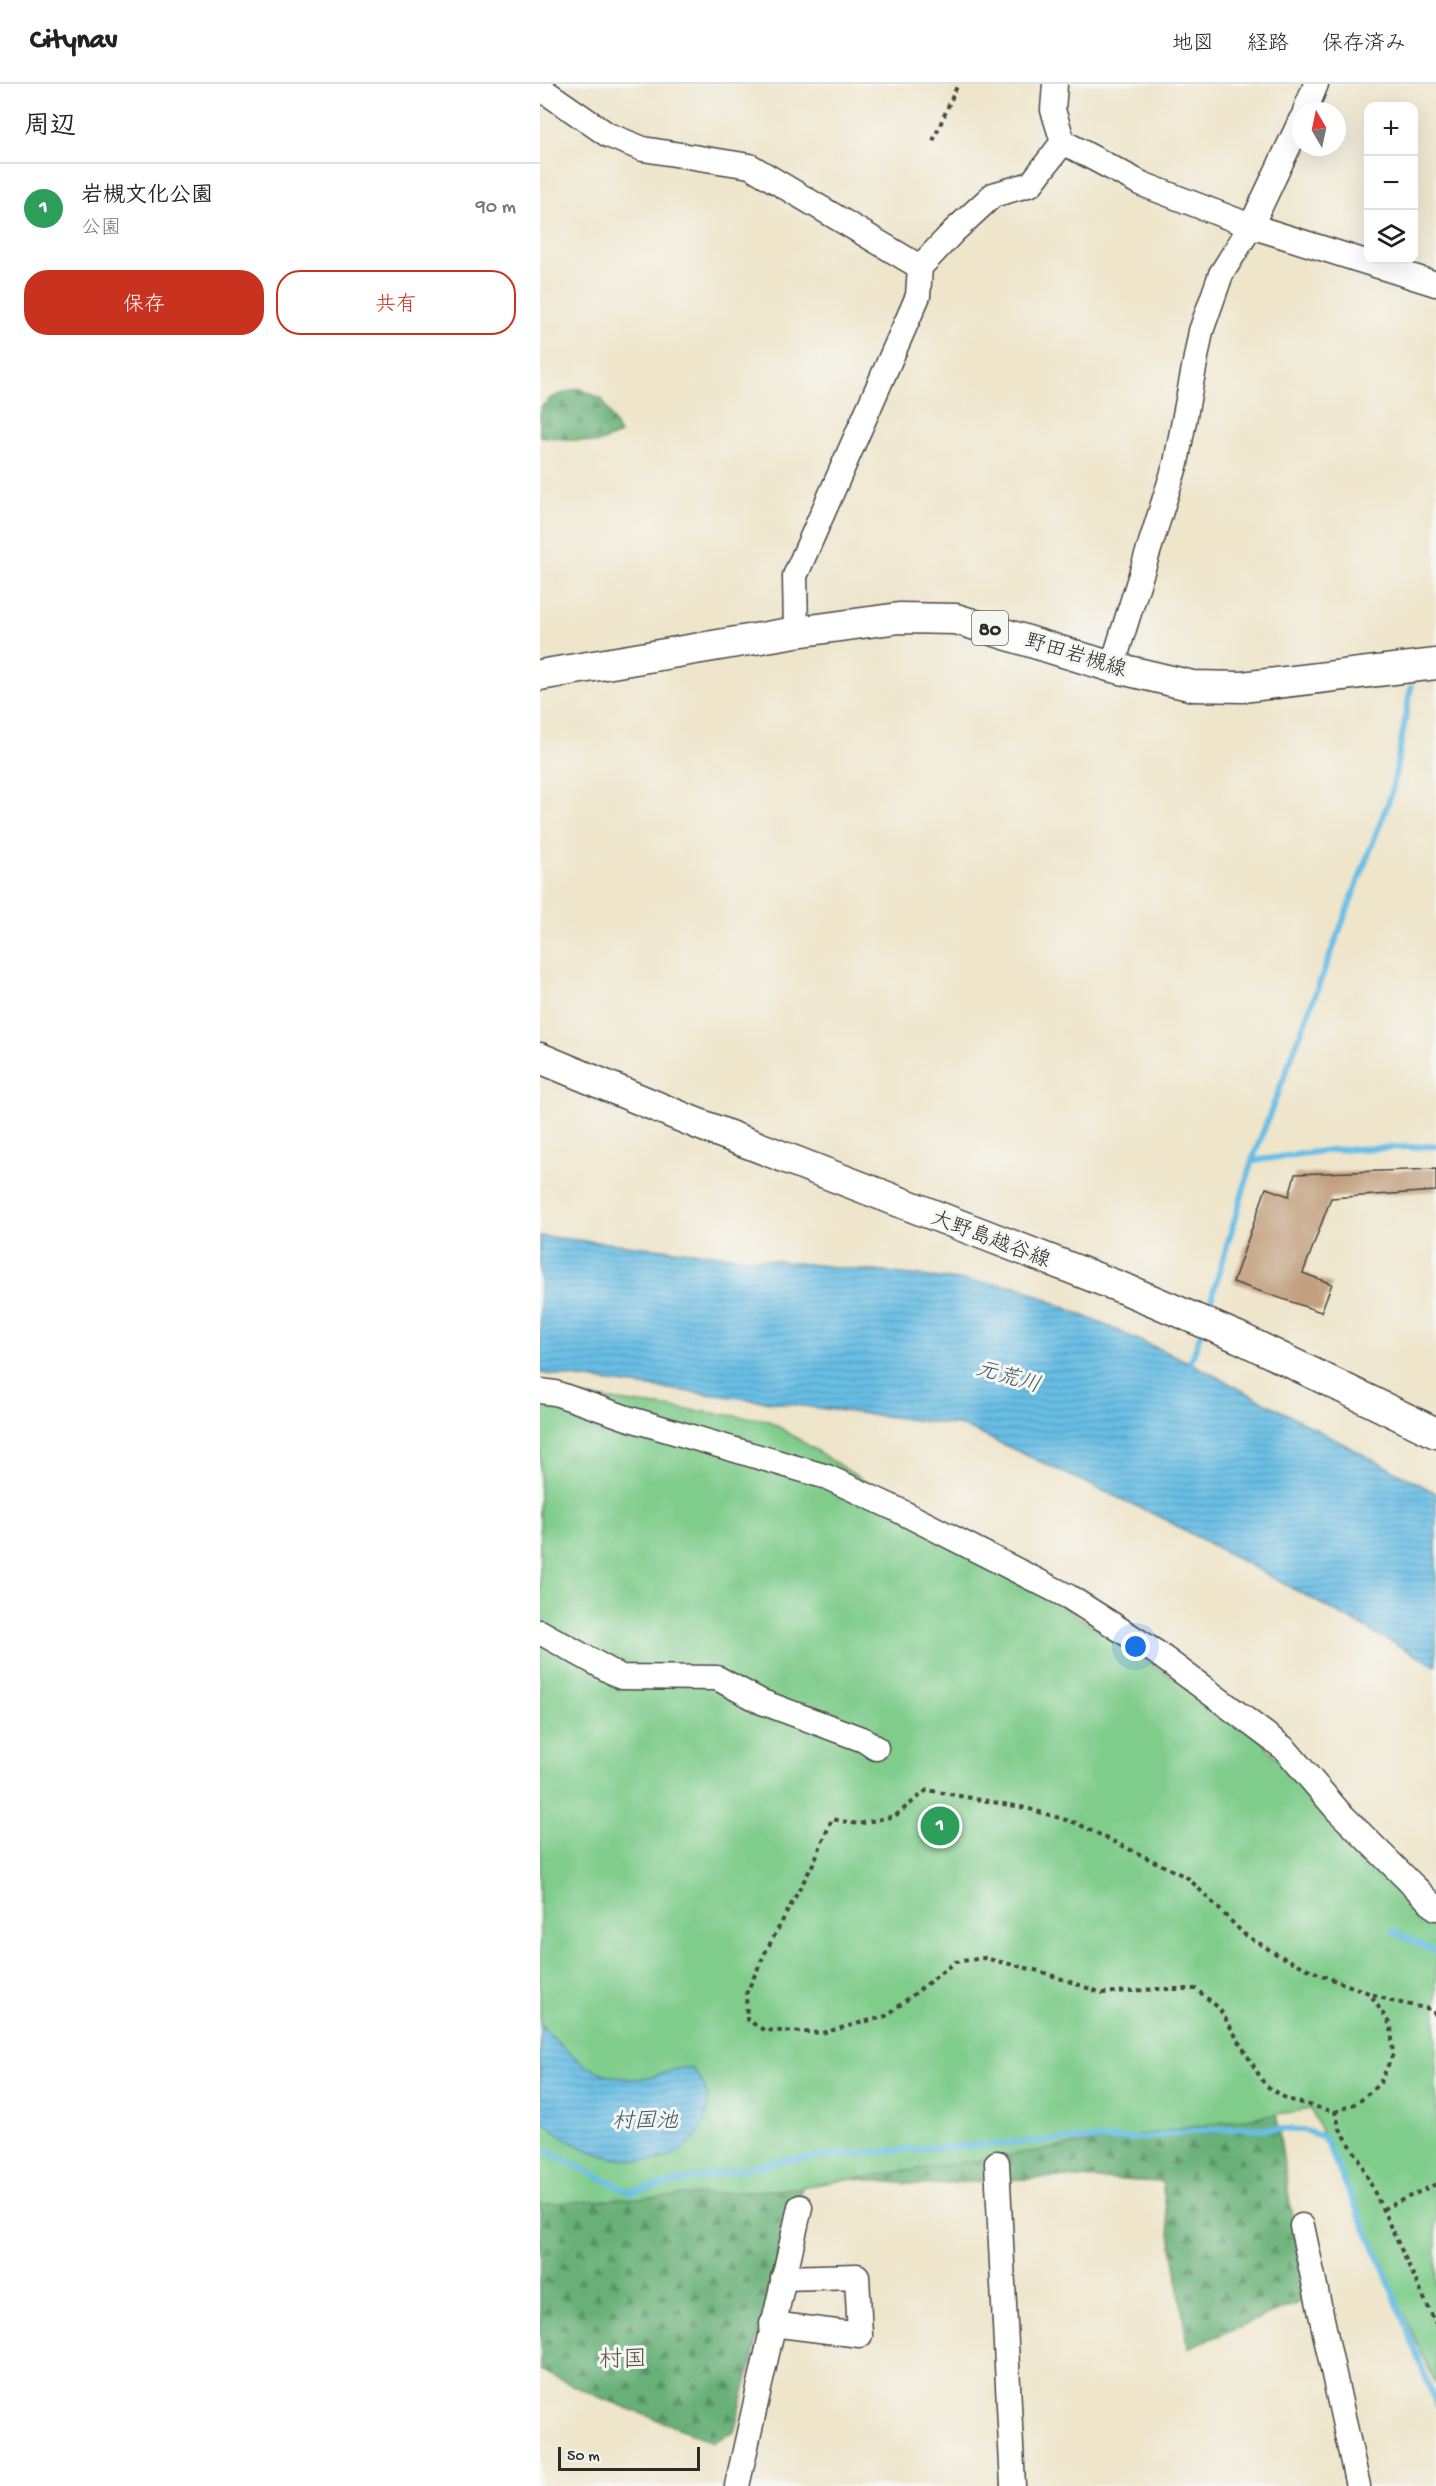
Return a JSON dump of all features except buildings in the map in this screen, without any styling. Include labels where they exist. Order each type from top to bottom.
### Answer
[{"type":"main road","name":"野田岩槻線","points":[[540,675],[796,632],[899,618],[956,619],[1112,667],[1192,686],[1242,687],[1436,664]]},
{"type":"main road","name":"大野島越谷線","points":[[540,1058],[696,1123],[1130,1292],[1240,1338],[1436,1433]]},
{"type":"street","points":[[1054,84],[1053,110],[1063,142],[1142,184],[1251,226],[1436,284]]},
{"type":"street","points":[[1309,102],[1316,84]]},
{"type":"street","points":[[540,88],[608,135],[643,149],[750,166],[920,267]]},
{"type":"street","points":[[1112,667],[1176,463],[1201,331],[1221,274],[1251,226],[1292,139]]},
{"type":"street","points":[[796,632],[795,576],[918,296],[920,267],[993,195],[1031,184],[1063,142]]},
{"type":"street","points":[[540,1391],[555,1393],[627,1418],[827,1477],[894,1508],[1069,1597],[1157,1653],[1285,1749],[1338,1811],[1436,1908]]},
{"type":"street","points":[[540,1632],[621,1677],[717,1678],[762,1702],[864,1740],[876,1748]]},
{"type":"street","points":[[997,2163],[1013,2486]]},
{"type":"street","points":[[737,2486],[800,2207]]},
{"type":"street","points":[[1302,2226],[1358,2486]]},
{"type":"street","points":[[772,2325],[860,2335],[857,2276],[783,2278]]},
{"type":"path","points":[[933,141],[958,84]]},
{"type":"path","points":[[1370,1993],[1391,2026],[1393,2054],[1380,2083],[1359,2102],[1335,2112],[1287,2099],[1265,2085],[1219,2008],[1196,1989],[1102,1993],[1039,1971],[984,1958],[955,1962],[886,2016],[822,2033],[764,2030],[747,2020],[746,1994],[765,1953],[813,1864],[832,1820],[858,1824],[895,1816],[927,1790],[1026,1808],[1076,1823],[1188,1878],[1244,1934],[1278,1954],[1323,1976],[1370,1993],[1430,2009],[1436,2015]]},
{"type":"path","points":[[1335,2112],[1340,2129],[1359,2159],[1436,2324]]},
{"type":"path","points":[[1383,2209],[1436,2184]]},
{"type":"green space","points":[[578,388],[602,399],[620,434],[598,443],[540,436],[540,408],[551,398]]},
{"type":"green space","points":[[540,1391],[768,1420],[1243,1721],[1436,1930],[1436,2385],[1311,2109],[787,2189],[540,2204]]},
{"type":"green space","points":[[1261,2015],[1305,2300],[1188,2348],[1162,2182],[1057,2177],[920,2185],[806,2174],[768,2298],[734,2432],[713,2442],[592,2394],[540,2370],[540,2122]]},
{"type":"water","name":"元荒川","points":[[540,1236],[1016,1286],[1191,1363],[1436,1493],[1436,1666],[1162,1518],[963,1426],[540,1373]]},
{"type":"water","name":"村国池","points":[[540,2024],[575,2058],[589,2067],[618,2078],[651,2077],[681,2068],[692,2068],[707,2093],[708,2107],[704,2122],[691,2142],[673,2155],[650,2161],[626,2160],[601,2155],[557,2133],[540,2118]]},
{"type":"waterway","points":[[1207,1313],[1252,1161],[1392,792],[1411,687]]},
{"type":"waterway","points":[[1252,1161],[1329,1150],[1436,1146]]},
{"type":"waterway","points":[[1188,1370],[1201,1332]]},
{"type":"waterway","points":[[1392,1931],[1436,1952]]},
{"type":"waterway","points":[[540,2147],[629,2192],[786,2160],[1063,2140],[1145,2138],[1195,2131],[1247,2128],[1303,2130],[1324,2137],[1382,2265],[1436,2404]]},
{"type":"place","name":"岩槻文化公園","points":[[940,1826]]},
{"type":"district","name":"村国","points":[[623,2358]]}]
